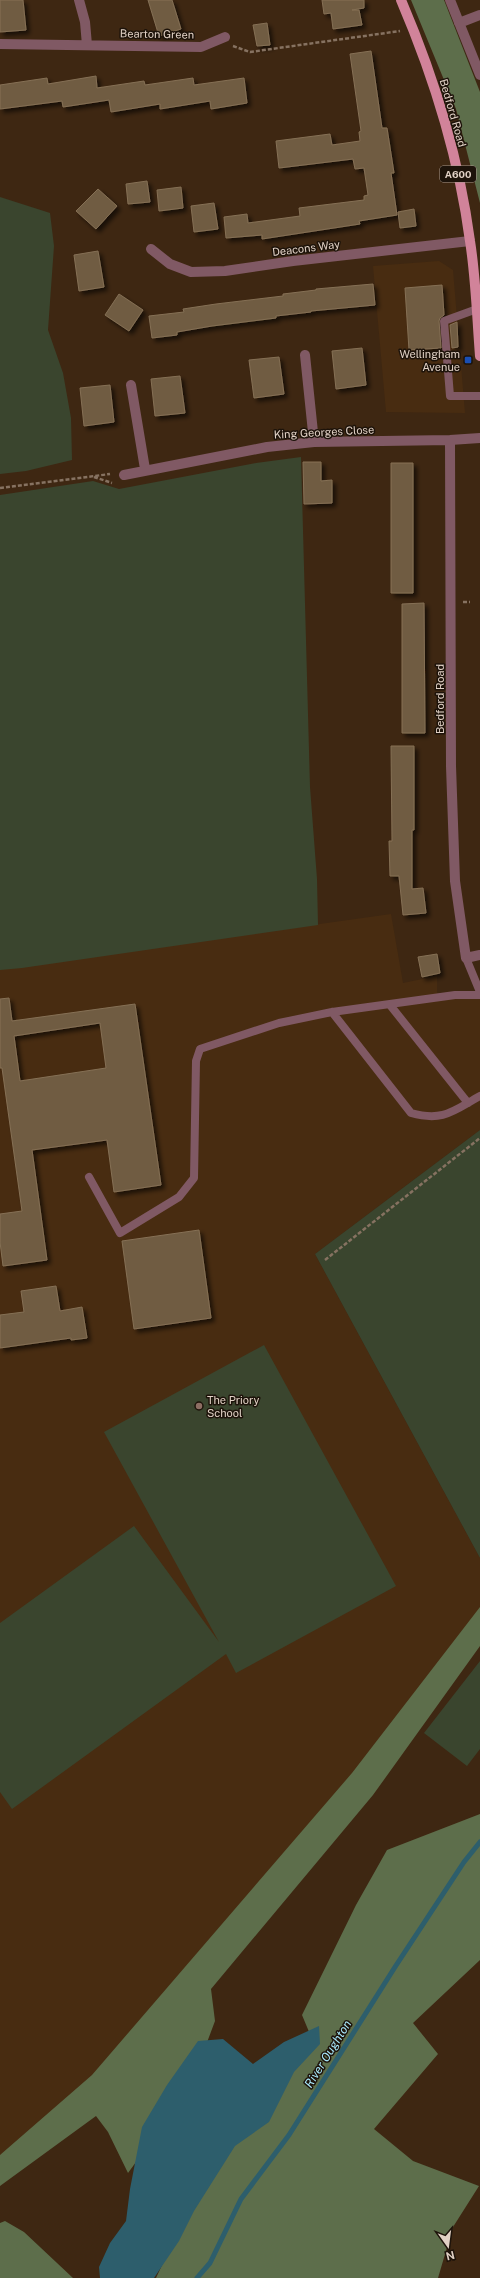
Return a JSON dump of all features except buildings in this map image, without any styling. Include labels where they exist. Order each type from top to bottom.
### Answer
[{"type":"main road","name":"Bedford Road","points":[[401,0],[441,104],[462,191],[477,278],[477,310],[480,356]]},
{"type":"street","points":[[79,0],[87,44]]},
{"type":"street","points":[[450,0],[480,75]]},
{"type":"street","points":[[459,23],[480,15]]},
{"type":"street","name":"Bearton Green","points":[[0,44],[87,44],[201,47],[225,37]]},
{"type":"street","name":"Deacons Way","points":[[151,249],[170,264],[190,272],[225,271],[293,261],[470,241]]},
{"type":"street","points":[[305,355],[314,442]]},
{"type":"street","points":[[131,385],[145,469]]},
{"type":"street","name":"King Georges Close","points":[[124,474],[267,447],[314,442],[450,440],[480,438]]},
{"type":"street","name":"Bedford Road","points":[[450,440],[452,774],[455,881],[466,958]]},
{"type":"street","points":[[466,958],[480,955]]},
{"type":"lane","points":[[477,310],[444,321],[450,396],[480,396]]},
{"type":"lane","points":[[466,958],[480,992]]},
{"type":"lane","points":[[89,1177],[120,1233],[179,1197],[194,1178],[196,1061],[200,1049],[279,1023],[332,1012],[455,995],[480,995]]},
{"type":"lane","points":[[390,1005],[468,1103]]},
{"type":"lane","points":[[332,1012],[411,1113],[429,1118],[449,1114],[480,1096]]},
{"type":"path","points":[[225,37],[235,48],[250,52],[412,29]]},
{"type":"path","points":[[0,488],[94,477],[118,472],[124,474]]},
{"type":"path","points":[[94,477],[115,484]]},
{"type":"path","points":[[325,1260],[480,1138]]},
{"type":"shaded area","points":[[439,261],[453,270],[465,413],[386,412],[373,266]]},
{"type":"shaded area","name":"The Priory School","points":[[391,914],[403,983],[437,976],[437,993],[480,994],[480,1130],[315,1254],[480,1558],[480,1640],[249,1932],[0,2164],[0,969]]},
{"type":"green space","points":[[411,0],[444,0],[480,92],[480,203],[456,109]]},
{"type":"green space","points":[[0,197],[50,213],[54,246],[48,330],[63,373],[71,418],[72,460],[26,471],[0,474]]},
{"type":"green space","points":[[301,457],[310,787],[317,879],[318,925],[0,970],[0,495],[93,481],[119,489],[256,463]]},
{"type":"green space","points":[[480,1130],[480,1558],[315,1254]]},
{"type":"green space","points":[[264,1345],[396,1586],[236,1673],[226,1654],[12,1809],[0,1792],[0,1623],[134,1526],[219,1642],[104,1432]]},
{"type":"green space","points":[[480,1607],[480,1646],[373,1795],[211,1989],[215,2021],[190,2088],[128,2173],[108,2132],[96,2116],[0,2186],[0,2155],[92,2075],[352,1773]]},
{"type":"green space","points":[[480,1661],[480,1749],[467,1766],[424,1733]]},
{"type":"green space","points":[[480,1814],[480,1960],[413,2023],[438,2054],[374,2129],[413,2161],[479,2186],[453,2227],[438,2278],[156,2278],[209,2164],[312,2039],[302,2015],[356,1905],[387,1850]]},
{"type":"green space","points":[[5,2221],[24,2232],[73,2278],[0,2278],[0,2223]]},
{"type":"water","points":[[319,2026],[320,2044],[294,2072],[269,2122],[235,2146],[194,2211],[179,2241],[154,2278],[100,2278],[99,2267],[110,2243],[126,2221],[130,2189],[142,2127],[167,2085],[198,2041],[223,2039],[253,2064],[284,2042]]},
{"type":"waterway","name":"River Oughton","points":[[197,2278],[210,2263],[241,2199],[289,2135],[395,1967],[464,1862],[480,1842]]},
{"type":"place","name":"Wellingham Avenue","points":[[468,360]]},
{"type":"place","name":"The Priory School","points":[[199,1406]]}]
